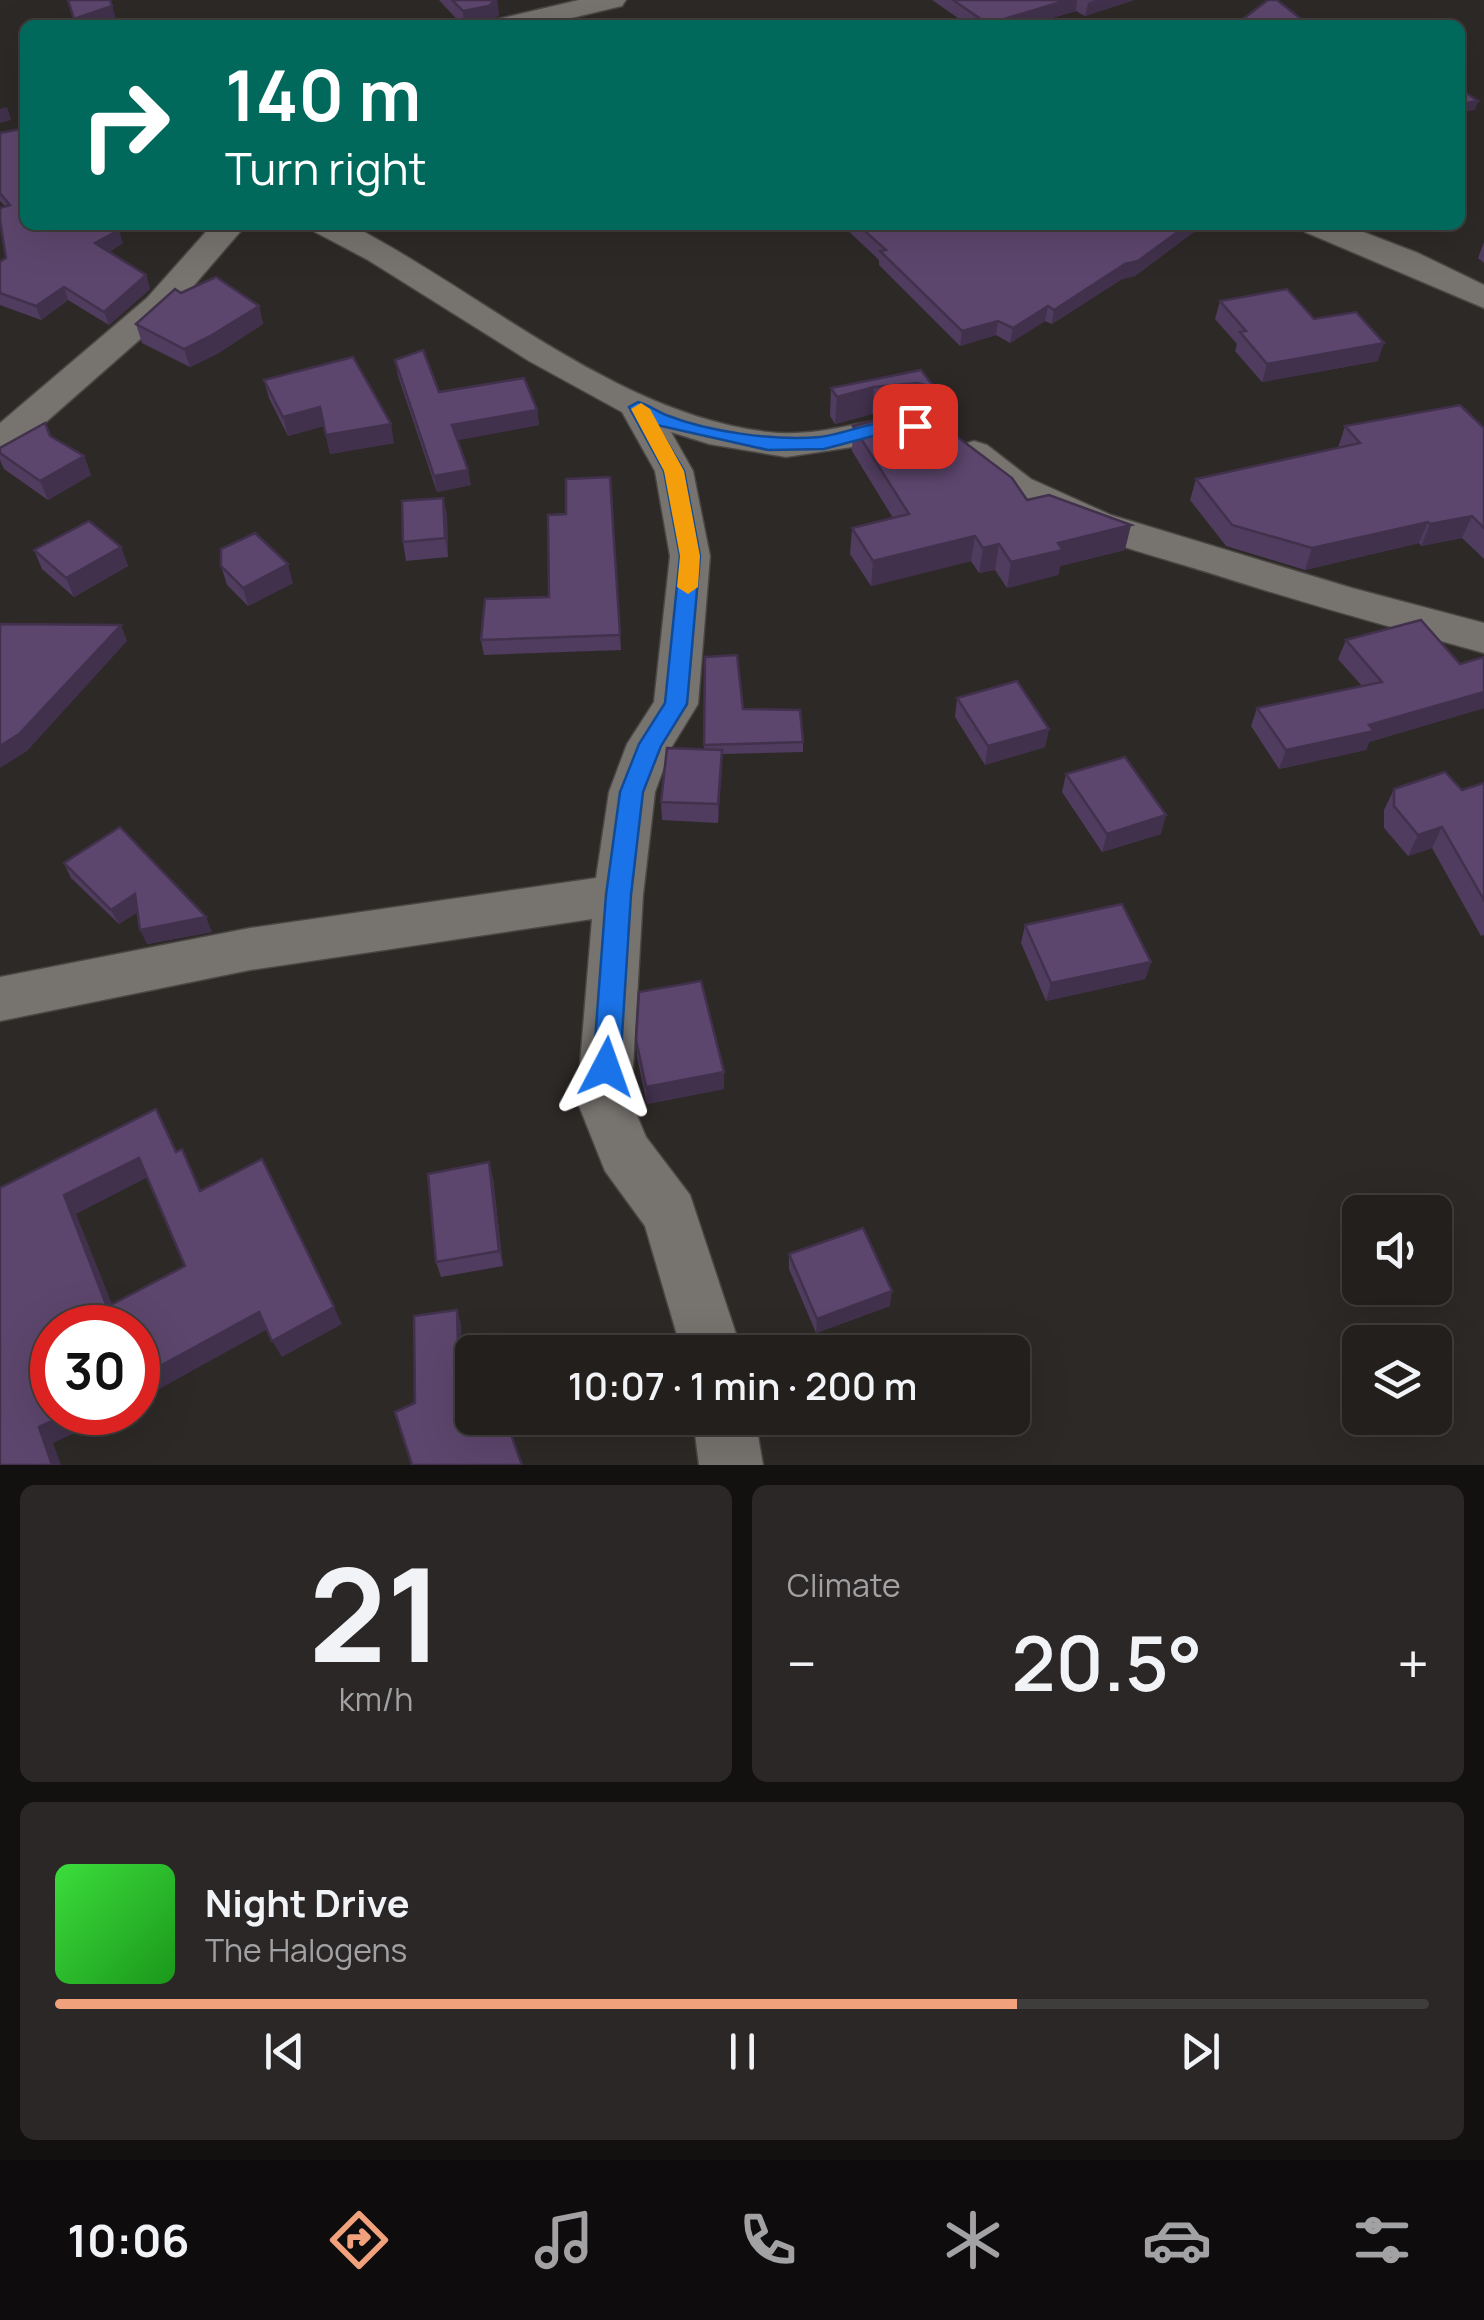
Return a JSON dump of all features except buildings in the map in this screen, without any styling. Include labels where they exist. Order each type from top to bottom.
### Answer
[{"type":"street","points":[[493,0],[509,20]]},
{"type":"street","points":[[550,15],[582,0]]},
{"type":"street","points":[[529,20],[613,0]]},
{"type":"street","points":[[0,443],[159,305],[226,230]]},
{"type":"street","points":[[335,230],[438,285],[661,420],[768,444],[824,443],[872,430],[915,426],[947,434],[1017,488],[1097,524],[1345,601],[1484,638]]},
{"type":"street","points":[[1329,230],[1406,260],[1484,298]]},
{"type":"street","points":[[638,407],[674,471],[690,556],[676,704],[650,744],[632,792],[618,895],[604,1101],[625,1154],[670,1214],[707,1335]]},
{"type":"street","points":[[0,999],[250,949],[618,895]]},
{"type":"street","points":[[727,1435],[732,1465]]},
{"type":"slow traffic","points":[[641,409],[638,407],[674,471],[690,556],[688,587]]},
{"type":"route","points":[[606,1067],[618,895],[632,792],[650,744],[676,704],[690,556],[674,471],[638,407],[661,420],[768,444],[824,443],[872,430],[915,426]]}]
